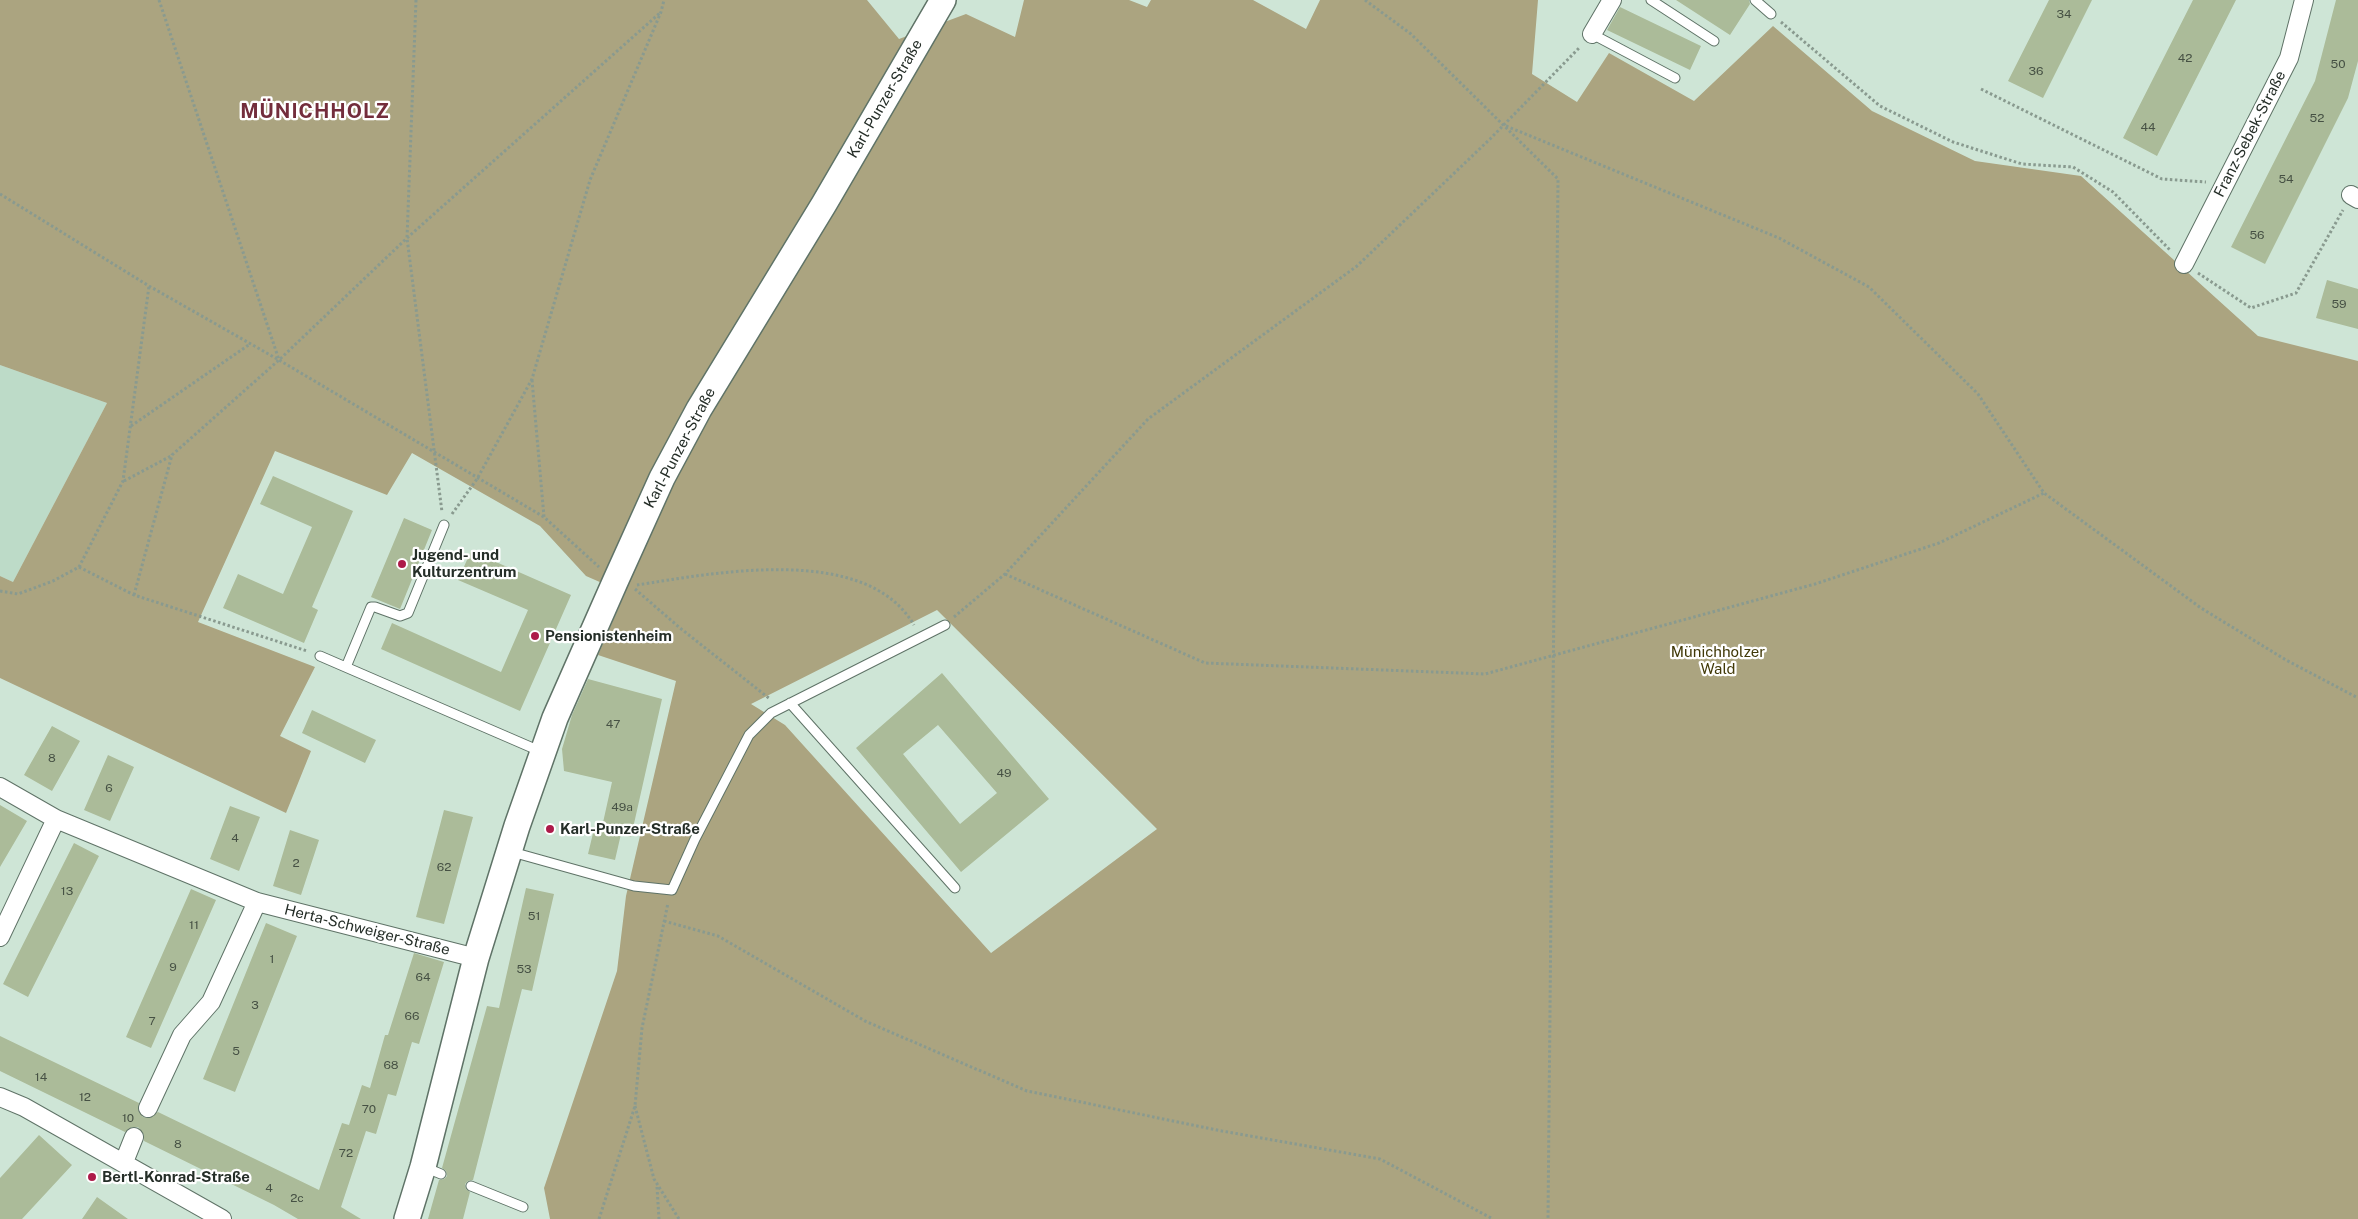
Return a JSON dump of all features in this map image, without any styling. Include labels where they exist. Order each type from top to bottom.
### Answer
[{"type":"street","name":"Karl-Punzer-Straße","points":[[407,1219],[432,1170],[476,958],[509,851],[542,752],[615,582],[662,478],[698,409],[824,204],[943,0]]},
{"type":"street","points":[[1592,34],[1612,0]]},
{"type":"street","name":"Franz-Sebek-Straße","points":[[2184,264],[2289,58],[2304,0]]},
{"type":"street","name":"Herta-Schweiger-Straße","points":[[0,787],[56,819],[257,902],[476,958]]},
{"type":"street","points":[[0,938],[56,819]]},
{"type":"street","points":[[148,1108],[182,1035],[211,1002],[257,902]]},
{"type":"street","points":[[0,1097],[24,1107],[222,1219]]},
{"type":"street","points":[[124,1162],[134,1137]]},
{"type":"lane","points":[[1651,0],[1714,41]]},
{"type":"lane","points":[[1755,0],[1771,14]]},
{"type":"lane","points":[[1592,34],[1675,78]]},
{"type":"lane","points":[[346,667],[371,607],[400,616],[408,613],[444,525]]},
{"type":"lane","points":[[509,851],[634,886],[672,890],[695,838],[749,735],[780,707],[945,625]]},
{"type":"lane","points":[[320,656],[542,752]]},
{"type":"lane","points":[[790,702],[955,888]]},
{"type":"lane","points":[[471,1186],[523,1207]]},
{"type":"path","points":[[159,0],[279,360]]},
{"type":"path","points":[[416,0],[407,238],[432,452],[444,525]]},
{"type":"path","points":[[444,525],[477,479],[532,379],[590,180],[662,12],[664,0]]},
{"type":"path","points":[[1365,0],[1411,34],[1558,178],[1548,1219]]},
{"type":"path","points":[[123,481],[172,455],[279,360],[407,238],[662,12]]},
{"type":"path","points":[[1771,14],[1880,106],[1970,148],[2022,164],[2073,167],[2113,192],[2184,264],[2251,308],[2296,293],[2355,197]]},
{"type":"path","points":[[945,625],[1005,574],[1148,419],[1357,266],[1504,125],[1592,34]]},
{"type":"path","points":[[1981,89],[2162,179],[2224,184]]},
{"type":"path","points":[[1504,125],[1779,238],[1869,287],[1978,394],[2044,493],[2201,608],[2286,660],[2358,698]]},
{"type":"path","points":[[0,194],[149,286],[279,360],[544,517],[615,582]]},
{"type":"path","points":[[0,591],[18,594],[79,567],[123,481],[149,286]]},
{"type":"path","points":[[130,426],[250,344]]},
{"type":"path","points":[[532,379],[544,517]]},
{"type":"path","points":[[134,595],[172,455]]},
{"type":"path","points":[[1005,574],[1205,663],[1485,674],[1815,584],[1939,543],[2044,493]]},
{"type":"path","points":[[79,567],[134,595],[320,656]]},
{"type":"path","points":[[780,707],[680,628],[632,586],[734,570],[818,571],[873,587],[906,610],[921,636]]},
{"type":"path","points":[[599,1219],[635,1106],[642,1028],[672,890]]},
{"type":"path","points":[[664,921],[718,936],[865,1021],[1027,1091],[1222,1131],[1380,1159],[1493,1219]]},
{"type":"path","points":[[635,1106],[657,1186],[659,1219]]},
{"type":"path","points":[[657,1186],[679,1219]]},
{"type":"shaded area","points":[[0,365],[107,403],[13,582],[0,576]]},
{"type":"green space","name":"Münichholzer Wald","points":[[0,0],[867,0],[899,39],[966,14],[1015,37],[1024,0],[1129,0],[1147,7],[1151,0],[1253,0],[1306,29],[1320,0],[1538,0],[1532,74],[1577,102],[1609,53],[1694,101],[1773,26],[1872,111],[1975,161],[2081,176],[2258,336],[2358,361],[2358,1219],[550,1219],[544,1188],[617,971],[626,896],[676,681],[598,655],[625,593],[586,576],[540,526],[412,453],[387,495],[275,451],[198,622],[315,667],[280,736],[311,751],[286,813],[0,678],[0,576],[13,582],[107,403],[0,365]],"holes":[[[937,610],[1157,829],[991,953],[785,725],[751,704]]]},
{"type":"building","points":[[1676,0],[1749,0],[1750,4],[1730,35]]},
{"type":"building","points":[[2049,0],[2092,0],[2043,98],[2008,81]]},
{"type":"building","points":[[2193,0],[2236,0],[2157,156],[2123,138]]},
{"type":"building","points":[[2336,0],[2358,0],[2358,61],[2348,98],[2265,264],[2231,247],[2315,81]]},
{"type":"building","points":[[1620,7],[1701,46],[1690,70],[1607,30]]},
{"type":"building","points":[[2327,280],[2358,289],[2358,329],[2316,318]]},
{"type":"building","points":[[273,476],[353,511],[312,607],[318,610],[304,643],[223,608],[238,574],[283,594],[312,527],[260,504]]},
{"type":"building","name":"Jugend- und Kulturzentrum","points":[[404,518],[432,530],[400,609],[371,597]]},
{"type":"building","name":"Pensionistenheim","points":[[471,551],[571,595],[520,711],[381,649],[392,623],[501,672],[528,610],[458,580]]},
{"type":"building","points":[[942,673],[1049,799],[961,872],[856,748]],"holes":[[[938,725],[997,793],[960,824],[903,754]]]},
{"type":"building","points":[[588,679],[662,699],[631,837],[621,834],[615,860],[588,854],[595,825],[602,827],[612,782],[564,771],[562,749],[572,715]]},
{"type":"building","points":[[312,710],[376,740],[365,763],[302,733]]},
{"type":"building","points":[[52,726],[80,741],[52,791],[24,775]]},
{"type":"building","points":[[108,755],[134,767],[110,821],[84,810]]},
{"type":"building","points":[[0,805],[27,821],[0,867]]},
{"type":"building","points":[[230,806],[260,817],[239,871],[210,859]]},
{"type":"building","points":[[444,810],[473,817],[444,924],[416,917]]},
{"type":"building","points":[[290,830],[319,840],[301,895],[273,886]]},
{"type":"building","points":[[74,843],[99,856],[28,997],[3,984]]},
{"type":"building","points":[[526,888],[554,894],[532,991],[522,989],[473,1180],[465,1184],[466,1189],[470,1192],[463,1219],[428,1219],[439,1180],[447,1176],[446,1171],[442,1168],[487,1006],[499,1008]]},
{"type":"building","points":[[191,889],[216,900],[151,1048],[126,1037]]},
{"type":"building","points":[[266,923],[297,936],[235,1092],[203,1079]]},
{"type":"building","points":[[414,953],[444,962],[419,1044],[412,1042],[396,1096],[388,1094],[376,1134],[366,1131],[341,1207],[361,1219],[298,1219],[274,1205],[144,1141],[144,1135],[138,1127],[132,1127],[125,1132],[0,1071],[0,1036],[139,1103],[138,1109],[143,1117],[149,1118],[158,1112],[319,1190],[342,1123],[349,1125],[362,1085],[370,1088],[385,1035],[388,1035]]},
{"type":"building","points":[[39,1135],[72,1165],[22,1219],[0,1219],[0,1178]]},
{"type":"building","points":[[97,1197],[128,1219],[82,1219]]},
{"type":"place","name":"Jugend- und Kulturzentrum","points":[[402,564]]},
{"type":"place","name":"Pensionistenheim","points":[[535,636]]},
{"type":"place","name":"Karl-Punzer-Straße","points":[[550,829]]},
{"type":"place","name":"Bertl-Konrad-Straße","points":[[92,1177]]},
{"type":"district","name":"MÜNICHHOLZ","points":[[315,112]]}]
